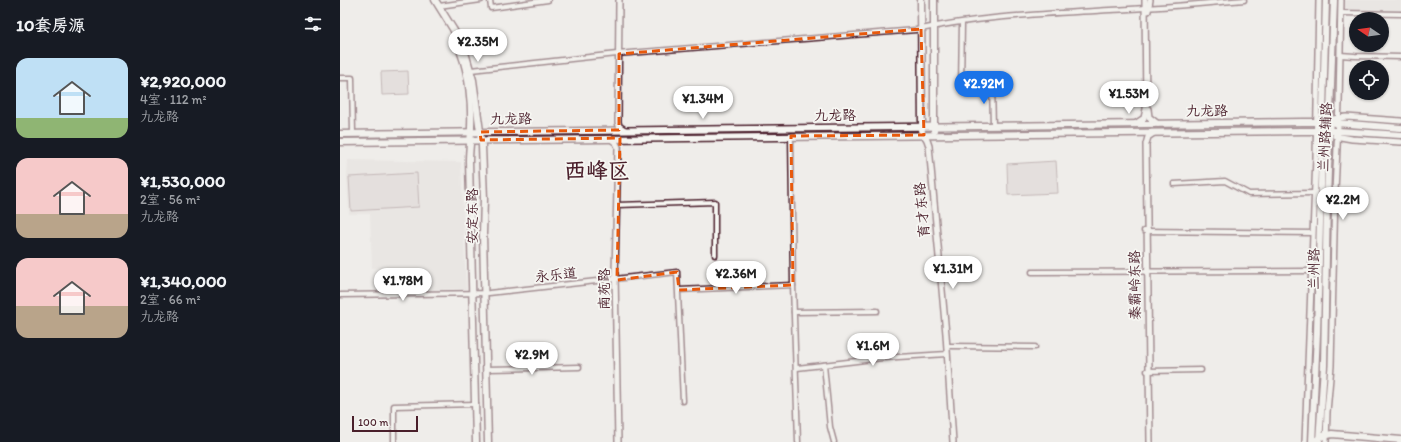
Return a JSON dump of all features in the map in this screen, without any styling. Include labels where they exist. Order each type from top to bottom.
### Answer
[{"type":"main road","name":"安定东路","points":[[430,0],[450,30],[463,59],[471,114],[469,161],[470,293],[476,404],[476,442]]},
{"type":"main road","name":"安定东路","points":[[435,0],[459,39],[471,70],[481,140],[484,199],[483,234],[488,442]]},
{"type":"main road","name":"育才东路","points":[[921,0],[922,127],[924,135]]},
{"type":"main road","name":"育才东路","points":[[933,135],[935,126],[934,0]]},
{"type":"main road","name":"兰州路","points":[[1312,442],[1317,349],[1321,121],[1326,0]]},
{"type":"main road","name":"兰州路","points":[[1319,440],[1324,366],[1326,237],[1334,0]]},
{"type":"main road","name":"九龙路","points":[[340,134],[1158,124],[1338,120],[1401,128]]},
{"type":"main road","name":"九龙路","points":[[340,142],[1134,132],[1321,131],[1337,134],[1401,135]]},
{"type":"main road","points":[[1312,442],[1340,435],[1401,440]]},
{"type":"street","points":[[439,6],[481,0]]},
{"type":"street","points":[[490,0],[491,8],[548,0]]},
{"type":"street","points":[[618,0],[618,122],[619,126],[625,130]]},
{"type":"street","points":[[1145,0],[1147,8],[1148,114],[1151,120],[1158,124]]},
{"type":"street","points":[[1135,124],[1144,118],[1146,109],[1147,8],[1150,0]]},
{"type":"street","points":[[471,70],[618,54],[922,29],[1008,16],[1147,8],[1244,0]]},
{"type":"street","name":"兰州路辅路","points":[[1319,0],[1321,121]]},
{"type":"street","name":"兰州路辅路","points":[[1326,439],[1332,359],[1334,199],[1338,120],[1341,0]]},
{"type":"street","points":[[1341,13],[1401,14]]},
{"type":"street","points":[[961,86],[962,22]]},
{"type":"street","points":[[610,130],[617,122],[618,54]]},
{"type":"street","points":[[1340,55],[1401,57]]},
{"type":"street","points":[[340,78],[352,78],[353,133]]},
{"type":"street","points":[[992,84],[993,126]]},
{"type":"street","points":[[1338,120],[1401,121]]},
{"type":"street","name":"兰州路辅路","points":[[1305,442],[1314,193],[1321,131]]},
{"type":"street","name":"秦霸岭东路","points":[[1134,132],[1141,136],[1144,144],[1149,442]]},
{"type":"street","name":"秦霸岭东路","points":[[1145,231],[1146,140],[1150,134],[1156,132]]},
{"type":"street","points":[[1337,134],[1401,142]]},
{"type":"street","name":"育才东路","points":[[924,135],[929,146],[955,442]]},
{"type":"street","name":"育才东路","points":[[933,135],[931,146],[949,346],[955,442]]},
{"type":"street","points":[[791,136],[793,285],[797,368],[798,442]]},
{"type":"street","name":"南苑路","points":[[610,138],[616,142],[618,147],[618,205]]},
{"type":"street","name":"南苑路","points":[[619,442],[616,280],[620,144],[625,138]]},
{"type":"street","points":[[1174,184],[1225,181],[1249,194],[1314,193]]},
{"type":"street","points":[[618,205],[715,202],[715,255]]},
{"type":"street","points":[[1145,231],[1313,233]]},
{"type":"street","points":[[1032,272],[1311,271]]},
{"type":"street","name":"永乐道","points":[[340,295],[484,293],[616,280],[677,272],[679,290]]},
{"type":"street","points":[[683,402],[679,290],[793,285]]},
{"type":"street","points":[[794,312],[877,311]]},
{"type":"street","points":[[949,346],[1035,347]]},
{"type":"street","points":[[797,368],[882,358],[947,354]]},
{"type":"street","points":[[824,365],[830,427],[834,442]]},
{"type":"street","points":[[486,369],[579,367]]},
{"type":"street","points":[[1148,371],[1201,370]]},
{"type":"street","points":[[394,442],[394,406],[476,404]]},
{"type":"highlighted area","points":[[921,29],[924,135],[791,136],[793,285],[679,290],[677,272],[617,280],[620,138],[481,140],[480,132],[619,130],[619,54]]},
{"type":"shaded area","points":[[1344,0],[1401,0],[1401,13],[1344,11]]},
{"type":"shaded area","points":[[408,71],[409,94],[382,95],[381,72]]},
{"type":"shaded area","points":[[348,160],[461,162],[466,289],[391,292],[392,268],[372,268],[370,214],[349,214],[347,177]]},
{"type":"shaded area","points":[[1056,161],[1058,193],[1008,195],[1007,164]]},
{"type":"shaded area","points":[[417,173],[419,207],[351,211],[349,177]]},
{"type":"district","name":"西峰区","points":[[597,170]]}]
